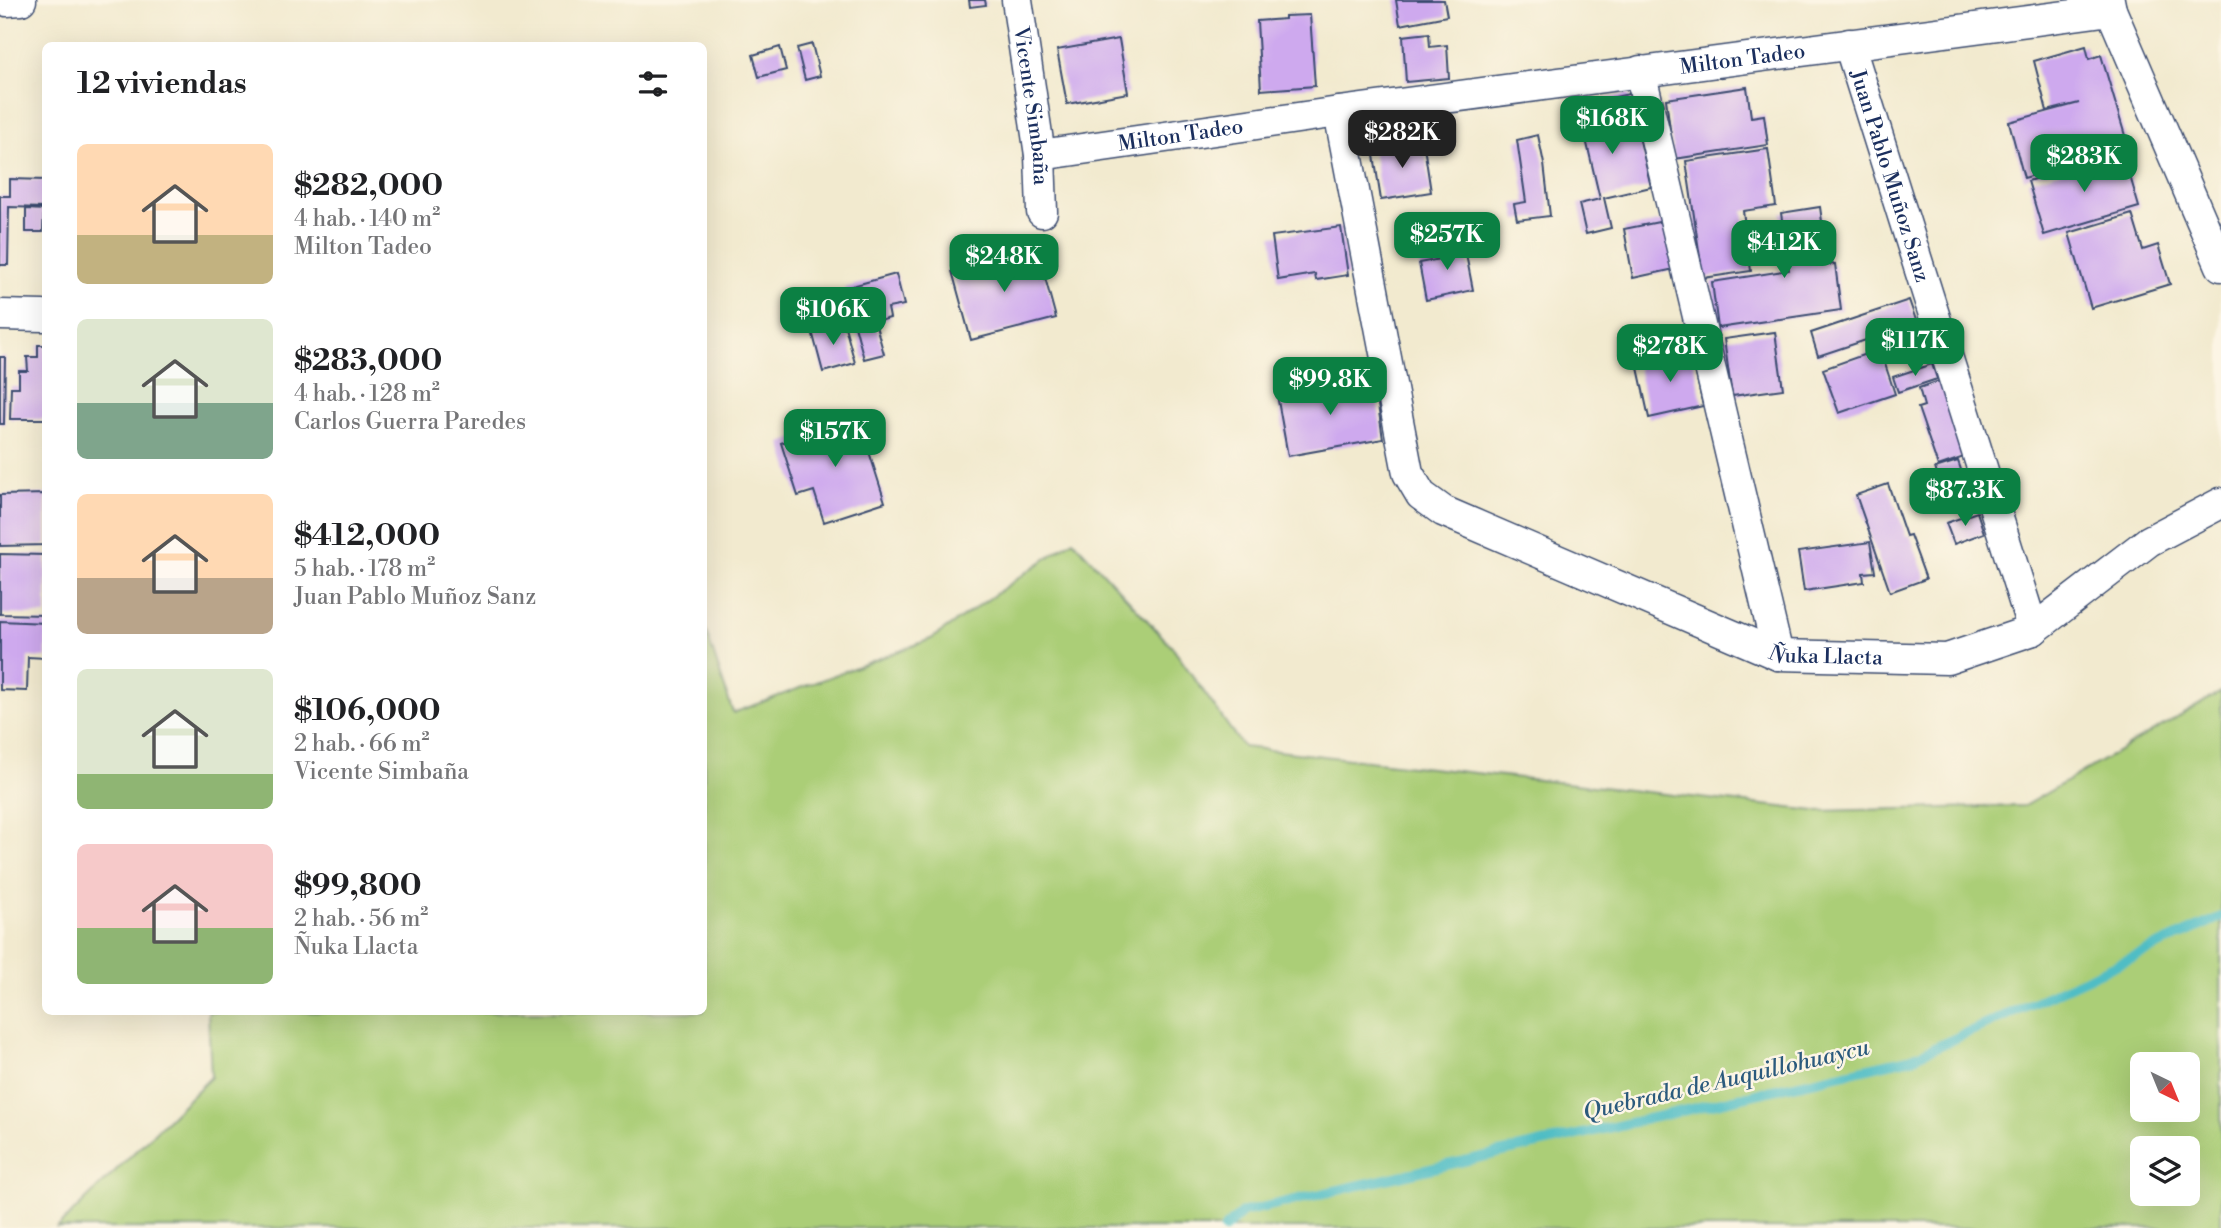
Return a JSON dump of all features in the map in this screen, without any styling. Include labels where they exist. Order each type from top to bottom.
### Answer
[{"type":"street","name":"Vicente Simbaña","points":[[1017,0],[1040,155],[1042,212]]},
{"type":"street","name":"Milton Tadeo","points":[[1040,155],[1849,44],[2110,5]]},
{"type":"street","points":[[2110,5],[2221,266]]},
{"type":"street","name":"Juan Pablo Muñoz Sanz","points":[[1849,44],[2033,630]]},
{"type":"street","points":[[1640,71],[1778,655]]},
{"type":"street","name":"Ñuka Llacta","points":[[1339,112],[1408,473],[1421,495],[1443,511],[1778,655],[1947,659],[2033,630],[2149,541],[2221,503]]},
{"type":"street","points":[[0,315],[42,316]]},
{"type":"green space","points":[[1073,540],[1172,647],[1243,747],[1816,811],[2024,806],[2221,692],[2221,1228],[57,1228],[211,1077],[208,1015],[707,1015],[707,634],[733,713],[931,639]]},
{"type":"building","points":[[969,0],[985,0],[986,5],[970,7]]},
{"type":"building","points":[[1396,0],[1444,0],[1447,16],[1400,25]]},
{"type":"building","points":[[1310,15],[1315,86],[1261,90],[1257,21]]},
{"type":"building","points":[[1429,33],[1430,47],[1447,45],[1449,78],[1406,82],[1403,36]]},
{"type":"building","points":[[1119,39],[1128,93],[1067,104],[1057,50]]},
{"type":"building","points":[[812,44],[820,76],[805,80],[797,48]]},
{"type":"building","points":[[2086,46],[2089,59],[2101,55],[2129,149],[2024,178],[2009,122],[2079,103],[2047,111],[2034,61]]},
{"type":"building","points":[[780,47],[786,70],[759,77],[753,55]]},
{"type":"building","points":[[1747,87],[1751,117],[1764,115],[1768,145],[1674,159],[1666,99]]},
{"type":"building","points":[[1629,94],[1651,187],[1604,198],[1611,228],[1586,234],[1579,204],[1600,199],[1578,105]]},
{"type":"building","points":[[1538,135],[1550,216],[1517,220],[1514,204],[1526,202],[1517,140]]},
{"type":"building","points":[[1423,140],[1431,192],[1381,200],[1373,149]]},
{"type":"building","points":[[1768,149],[1776,206],[1743,211],[1751,271],[1703,278],[1686,161]]},
{"type":"building","points":[[2123,152],[2139,207],[2044,235],[2028,181]]},
{"type":"building","points":[[10,179],[42,180],[42,208],[9,207],[8,265],[0,265],[0,196],[10,196]]},
{"type":"building","points":[[1820,207],[1828,265],[1835,264],[1841,310],[1718,328],[1712,282],[1789,270],[1781,213]]},
{"type":"building","points":[[26,209],[42,210],[42,232],[26,232]]},
{"type":"building","points":[[2132,214],[2143,250],[2158,245],[2170,284],[2091,308],[2069,233]]},
{"type":"building","points":[[1669,220],[1679,268],[1633,278],[1624,229]]},
{"type":"building","points":[[1341,227],[1348,275],[1316,280],[1315,274],[1278,280],[1272,236]]},
{"type":"building","points":[[1463,239],[1473,290],[1426,300],[1419,263],[1440,259],[1438,244]]},
{"type":"building","points":[[1037,248],[1056,318],[971,340],[952,271]]},
{"type":"building","points":[[896,274],[904,305],[888,308],[890,318],[875,322],[884,354],[864,359],[845,288]]},
{"type":"building","points":[[1909,300],[1917,323],[1818,356],[1811,333]]},
{"type":"building","points":[[844,323],[855,363],[823,372],[812,331]]},
{"type":"building","points":[[1775,332],[1783,389],[1732,396],[1724,339]]},
{"type":"building","points":[[38,345],[42,345],[42,419],[10,419],[11,387],[19,387],[19,371],[28,371],[27,357],[38,357]]},
{"type":"building","points":[[1880,349],[1895,394],[1839,413],[1823,369]]},
{"type":"building","points":[[1691,351],[1703,406],[1649,418],[1637,363]]},
{"type":"building","points":[[0,357],[5,357],[4,424],[0,424]]},
{"type":"building","points":[[1932,364],[1937,379],[1898,392],[1893,377]]},
{"type":"building","points":[[1374,378],[1383,439],[1288,456],[1277,395]]},
{"type":"building","points":[[1945,379],[1970,455],[1938,466],[1918,408],[1924,406],[1919,388]]},
{"type":"building","points":[[858,417],[885,502],[824,522],[814,491],[798,496],[781,443]]},
{"type":"building","points":[[1958,461],[1970,496],[1947,504],[1935,468]]},
{"type":"building","points":[[1888,484],[1906,536],[1910,535],[1926,579],[1890,592],[1856,495]]},
{"type":"building","points":[[42,494],[42,545],[0,546],[0,495]]},
{"type":"building","points":[[1977,512],[1984,533],[1954,544],[1946,523]]},
{"type":"building","points":[[1870,542],[1875,572],[1863,573],[1864,582],[1804,591],[1798,552]]},
{"type":"building","points":[[0,554],[42,555],[42,615],[0,614]]},
{"type":"building","points":[[0,621],[42,623],[42,658],[28,657],[27,691],[0,690]]},
{"type":"waterway","name":"Quebrada de Auquillohuaycu","points":[[1225,1228],[1243,1212],[1912,1058],[2221,917]]}]
